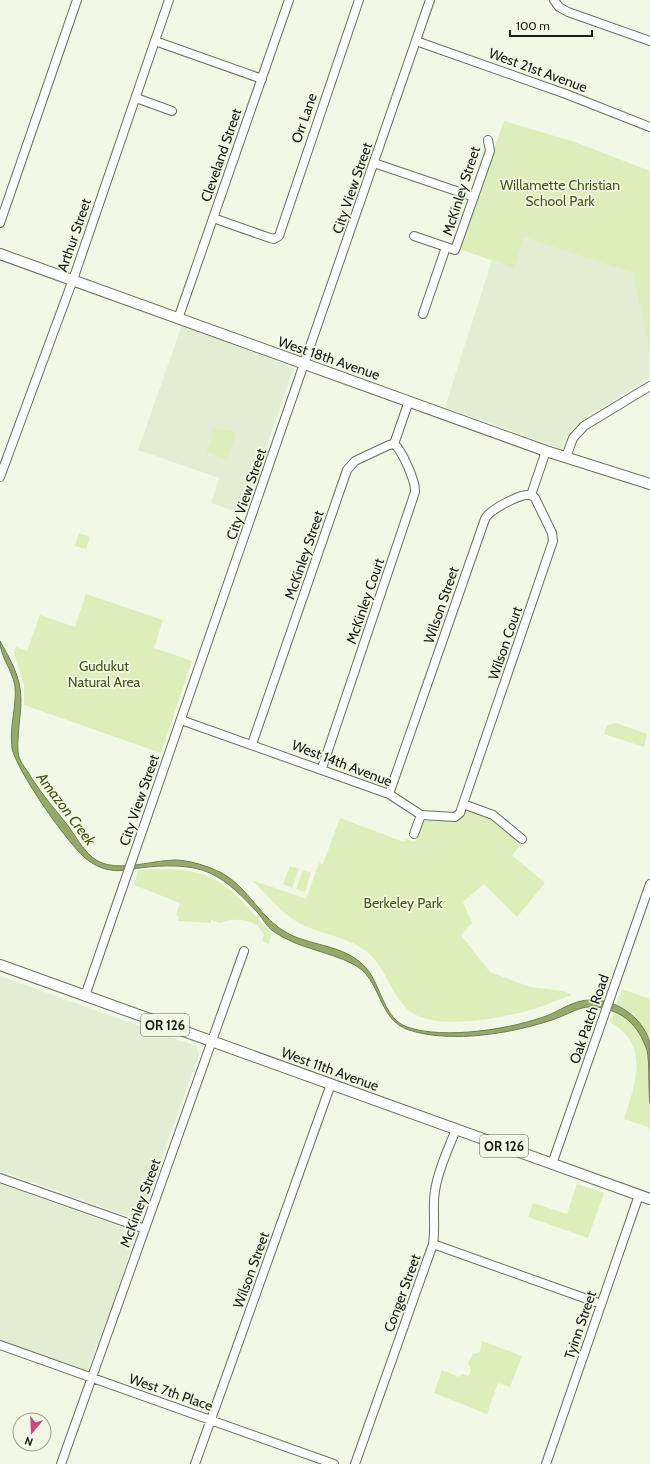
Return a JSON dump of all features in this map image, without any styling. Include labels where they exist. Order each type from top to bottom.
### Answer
[{"type":"main road","name":"West 18th Avenue","points":[[0,254],[546,451],[650,484]]},
{"type":"main road","name":"West 11th Avenue","points":[[0,965],[650,1199]]},
{"type":"street","points":[[0,223],[77,0]]},
{"type":"street","name":"Arthur Street","points":[[0,477],[72,281],[170,0]]},
{"type":"street","name":"Cleveland Street","points":[[178,319],[289,0]]},
{"type":"street","name":"Orr Lane","points":[[213,218],[270,238],[276,238],[281,232],[359,0]]},
{"type":"street","name":"City View Street","points":[[85,996],[430,0]]},
{"type":"street","points":[[554,0],[559,7],[568,12],[650,41]]},
{"type":"street","points":[[155,41],[262,79]]},
{"type":"street","name":"West 21st Avenue","points":[[416,41],[566,94],[650,127]]},
{"type":"street","points":[[136,98],[172,111]]},
{"type":"street","name":"McKinley Street","points":[[423,314],[446,247],[456,250],[490,151],[488,140]]},
{"type":"street","points":[[374,163],[474,197]]},
{"type":"street","points":[[414,236],[446,247]]},
{"type":"street","points":[[566,457],[570,444],[579,430],[650,386]]},
{"type":"street","points":[[394,444],[409,401]]},
{"type":"street","name":"McKinley Street","points":[[252,744],[347,470],[355,461],[394,444]]},
{"type":"street","name":"McKinley Court","points":[[322,768],[414,496],[414,483],[399,450],[394,444]]},
{"type":"street","points":[[531,495],[546,451]]},
{"type":"street","name":"Wilson Street","points":[[389,794],[484,519],[492,510],[524,495],[531,495]]},
{"type":"street","name":"Wilson Court","points":[[463,804],[553,541],[552,533],[536,500],[531,495]]},
{"type":"street","name":"West 14th Avenue","points":[[181,720],[322,768],[389,794],[421,816]]},
{"type":"street","points":[[414,834],[421,816],[455,817],[460,813],[463,804],[493,815],[522,839]]},
{"type":"street","name":"Oak Patch Road","points":[[552,1164],[650,884]]},
{"type":"street","name":"McKinley Street","points":[[61,1464],[244,951]]},
{"type":"street","name":"Wilson Street","points":[[195,1464],[330,1084]]},
{"type":"street","name":"Conger Street","points":[[355,1464],[433,1244],[435,1233],[434,1191],[437,1178],[456,1129]]},
{"type":"street","points":[[0,1178],[145,1229]]},
{"type":"street","name":"Tyinn Street","points":[[546,1464],[639,1195]]},
{"type":"street","points":[[433,1244],[601,1304]]},
{"type":"street","name":"West 7th Place","points":[[0,1345],[334,1464]]},
{"type":"shaded area","points":[[524,236],[634,273],[650,353],[650,378],[582,420],[568,435],[562,447],[559,448],[445,407],[492,260]]},
{"type":"shaded area","points":[[182,325],[294,368],[243,514],[211,503],[219,478],[138,450]]},
{"type":"shaded area","points":[[0,641],[14,668],[21,691],[18,745],[20,759],[40,790],[88,854],[92,857],[110,865],[121,866],[176,860],[188,861],[222,873],[240,887],[263,913],[279,928],[299,938],[330,947],[350,955],[359,961],[372,976],[388,1010],[393,1017],[399,1023],[407,1027],[422,1031],[440,1033],[478,1031],[517,1025],[549,1015],[584,1000],[599,1000],[608,1002],[634,1017],[640,1024],[649,1040],[650,1103],[647,1050],[634,1026],[615,1012],[596,1007],[585,1007],[555,1019],[521,1029],[483,1035],[444,1036],[409,1030],[399,1025],[391,1017],[375,988],[362,970],[353,964],[282,937],[269,927],[258,913],[236,891],[224,881],[210,873],[194,868],[176,866],[157,866],[115,871],[102,868],[89,861],[80,853],[57,825],[33,790],[16,759],[11,740],[15,686],[2,652]]},
{"type":"shaded area","points":[[0,976],[196,1046],[199,1054],[140,1220],[0,1171]]},
{"type":"shaded area","points":[[0,1183],[136,1233],[113,1304],[87,1371],[0,1340]]},
{"type":"green space","name":"Willamette Christian School Park","points":[[504,121],[575,142],[650,171],[650,353],[633,273],[524,237],[514,268],[459,249]]},
{"type":"green space","points":[[213,428],[232,431],[236,435],[226,459],[206,452],[213,436],[211,435]]},
{"type":"green space","points":[[79,533],[90,537],[86,549],[75,546]]},
{"type":"green space","name":"Gudukut Natural Area","points":[[86,594],[163,620],[154,648],[192,661],[161,753],[24,705],[24,685],[14,653],[16,647],[27,651],[40,615],[75,627]]},
{"type":"green space","points":[[616,723],[647,734],[644,747],[604,734],[607,725]]},
{"type":"green space","name":"Berkeley Park","points":[[467,811],[483,814],[497,822],[521,842],[521,845],[512,855],[545,883],[517,917],[484,884],[463,902],[472,923],[461,935],[490,972],[530,987],[563,991],[572,995],[529,1010],[496,1018],[463,1022],[430,1020],[417,1015],[406,1008],[400,1001],[376,962],[363,949],[348,941],[307,927],[292,919],[280,909],[252,880],[306,899],[319,863],[323,864],[340,818],[404,842],[406,839],[415,842],[424,821],[457,821]]},
{"type":"green space","points":[[290,866],[299,869],[292,888],[283,884]]},
{"type":"green space","points":[[164,869],[191,871],[203,874],[213,878],[232,891],[272,933],[269,944],[262,941],[264,935],[261,929],[245,920],[232,920],[220,923],[211,920],[211,923],[178,921],[179,916],[176,915],[180,903],[134,885],[138,870]]},
{"type":"green space","points":[[303,870],[311,873],[305,892],[296,889]]},
{"type":"green space","points":[[622,989],[650,999],[650,1131],[648,1127],[624,1119],[635,1078],[636,1065],[635,1053],[631,1042],[623,1031],[610,1022]]},
{"type":"green space","points":[[577,1184],[604,1193],[588,1238],[528,1217],[533,1203],[567,1214]]},
{"type":"green space","points":[[482,1341],[522,1356],[510,1387],[498,1383],[487,1414],[434,1393],[442,1370],[459,1377],[462,1374],[469,1375],[471,1370],[468,1363],[473,1354],[480,1352]]},
{"type":"water label","name":"Amazon Creek","points":[[66,809]]}]
